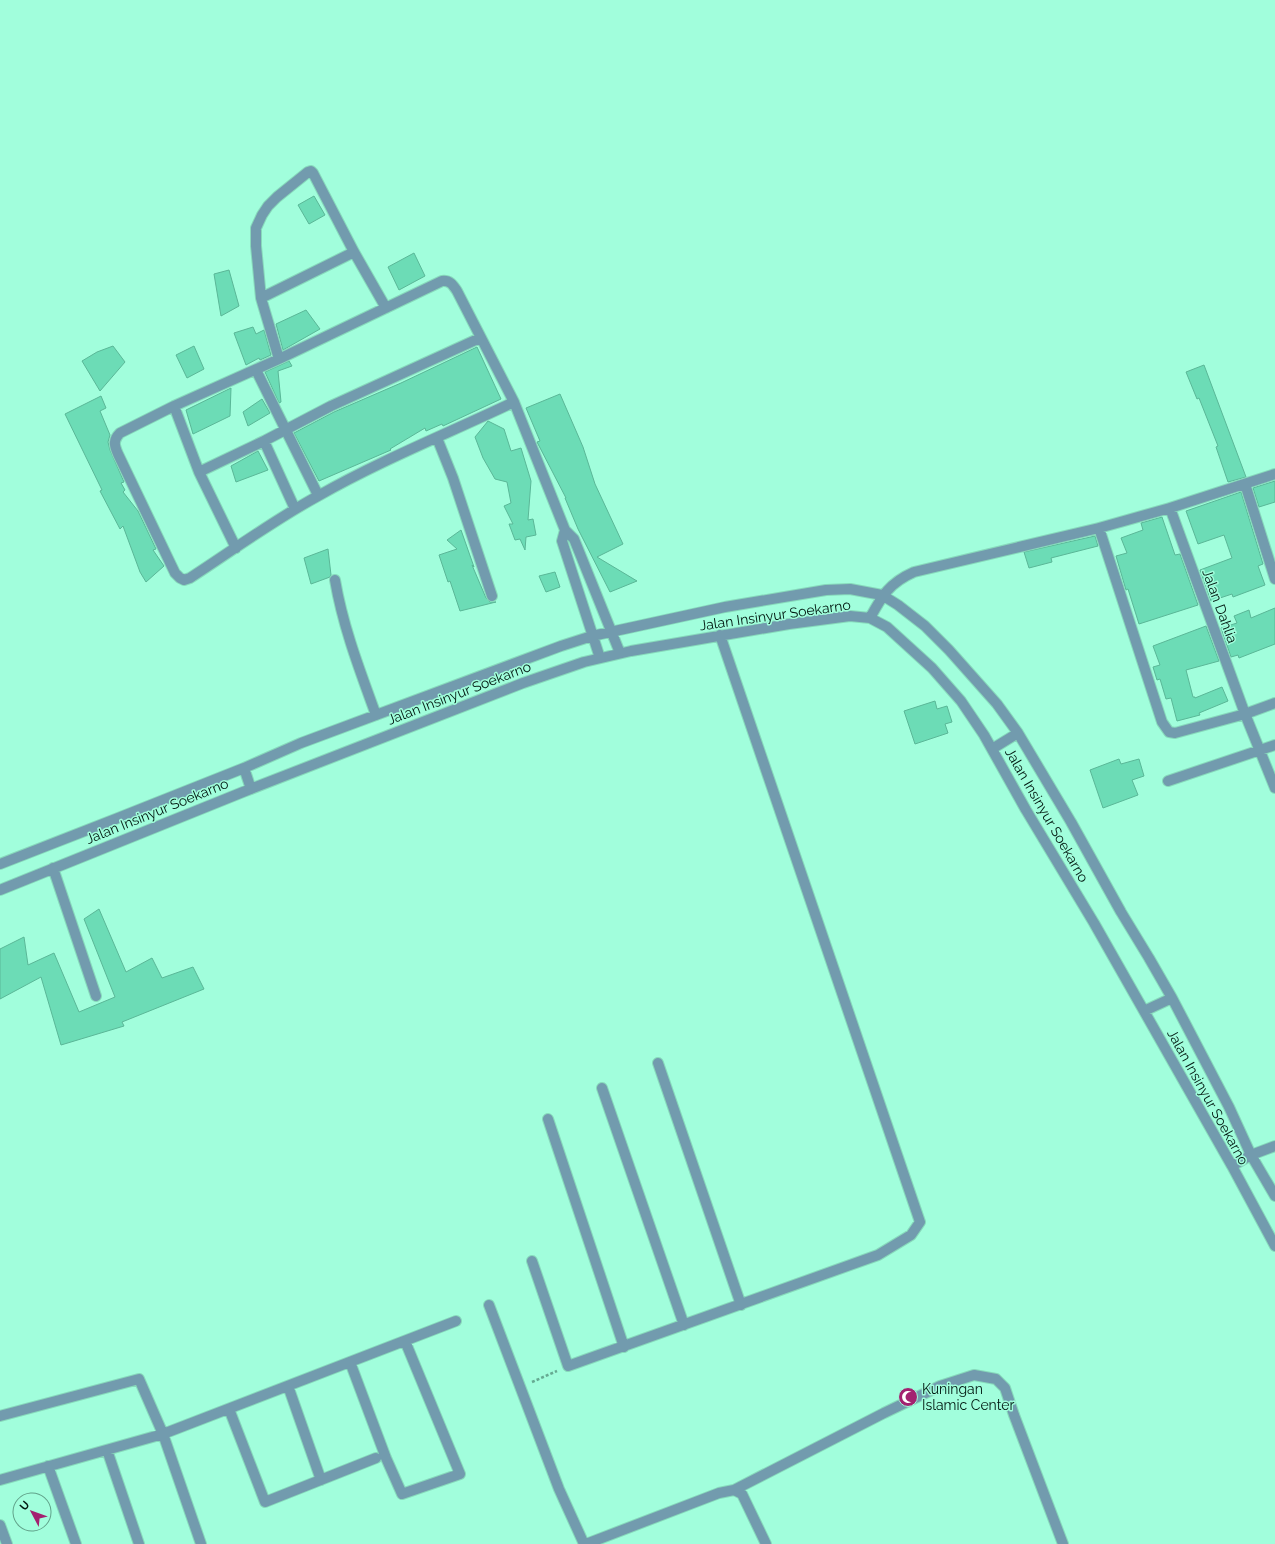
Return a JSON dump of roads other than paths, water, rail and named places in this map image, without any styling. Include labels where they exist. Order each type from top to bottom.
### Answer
[{"type":"street","points":[[279,360],[261,298],[256,246],[256,228],[268,206],[308,172],[313,173],[354,252],[386,308]]},
{"type":"street","points":[[261,298],[354,252]]},
{"type":"street","points":[[514,402],[379,463],[318,495],[190,578],[184,580],[180,578],[172,566],[115,447],[114,440],[120,433],[174,406],[279,360],[446,280],[451,283],[457,291],[514,402],[565,530],[574,539],[620,653]]},
{"type":"street","points":[[199,472],[264,441],[331,406],[480,338]]},
{"type":"street","points":[[256,370],[318,495]]},
{"type":"street","points":[[174,406],[199,472],[236,548]]},
{"type":"street","points":[[437,438],[453,478],[492,596]]},
{"type":"street","points":[[264,441],[295,509]]},
{"type":"street","points":[[870,618],[882,595],[890,585],[914,572],[1099,528],[1170,508],[1275,474]]},
{"type":"street","points":[[1245,484],[1275,579]]},
{"type":"street","name":"Jalan Dahlia","points":[[1170,508],[1244,714],[1275,788]]},
{"type":"street","points":[[1099,528],[1164,727],[1169,732],[1175,733],[1244,714],[1275,703]]},
{"type":"street","points":[[565,530],[562,541],[600,658]]},
{"type":"street","points":[[335,580],[341,610],[376,715]]},
{"type":"street","name":"Jalan Insinyur Soekarno","points":[[0,864],[244,768],[301,743],[561,646],[592,636],[725,607],[826,590],[850,589],[882,595],[898,605],[925,626],[949,650],[997,704],[1018,733],[1172,998],[1229,1107],[1251,1155],[1275,1196]]},
{"type":"street","name":"Jalan Insinyur Soekarno","points":[[0,890],[251,789],[523,683],[584,662],[620,653],[720,635],[836,617],[850,616],[870,618],[887,627],[932,668],[961,701],[992,749],[1026,810],[1094,923],[1232,1166],[1275,1246]]},
{"type":"street","points":[[532,1261],[568,1366],[878,1255],[911,1235],[920,1222],[720,635]]},
{"type":"street","points":[[992,749],[1018,733]]},
{"type":"street","points":[[1168,781],[1275,745]]},
{"type":"street","points":[[244,768],[251,789]]},
{"type":"street","points":[[53,868],[96,996]]},
{"type":"street","points":[[1144,1011],[1172,998]]},
{"type":"street","points":[[658,1063],[740,1305]]},
{"type":"street","points":[[602,1088],[684,1325]]},
{"type":"street","points":[[548,1119],[624,1347]]},
{"type":"street","points":[[1232,1166],[1251,1155],[1275,1146]]},
{"type":"street","points":[[489,1305],[559,1489],[585,1544],[719,1493],[734,1490],[940,1386],[974,1375],[996,1379],[1005,1388],[1063,1544]]},
{"type":"street","points":[[0,1480],[163,1434],[456,1321]]},
{"type":"street","points":[[350,1362],[386,1458],[402,1494],[460,1474],[405,1340]]},
{"type":"street","points":[[0,1416],[139,1379],[163,1434],[201,1544]]},
{"type":"street","points":[[288,1386],[321,1480]]},
{"type":"street","points":[[229,1409],[265,1502],[376,1458]]},
{"type":"street","points":[[107,1450],[139,1544]]},
{"type":"street","points":[[48,1466],[76,1544]]},
{"type":"street","points":[[734,1490],[742,1494],[766,1544]]},
{"type":"street","points":[[0,1525],[7,1544]]},
{"type":"place","name":"Kuningan Islamic Center","points":[[908,1397]]}]
